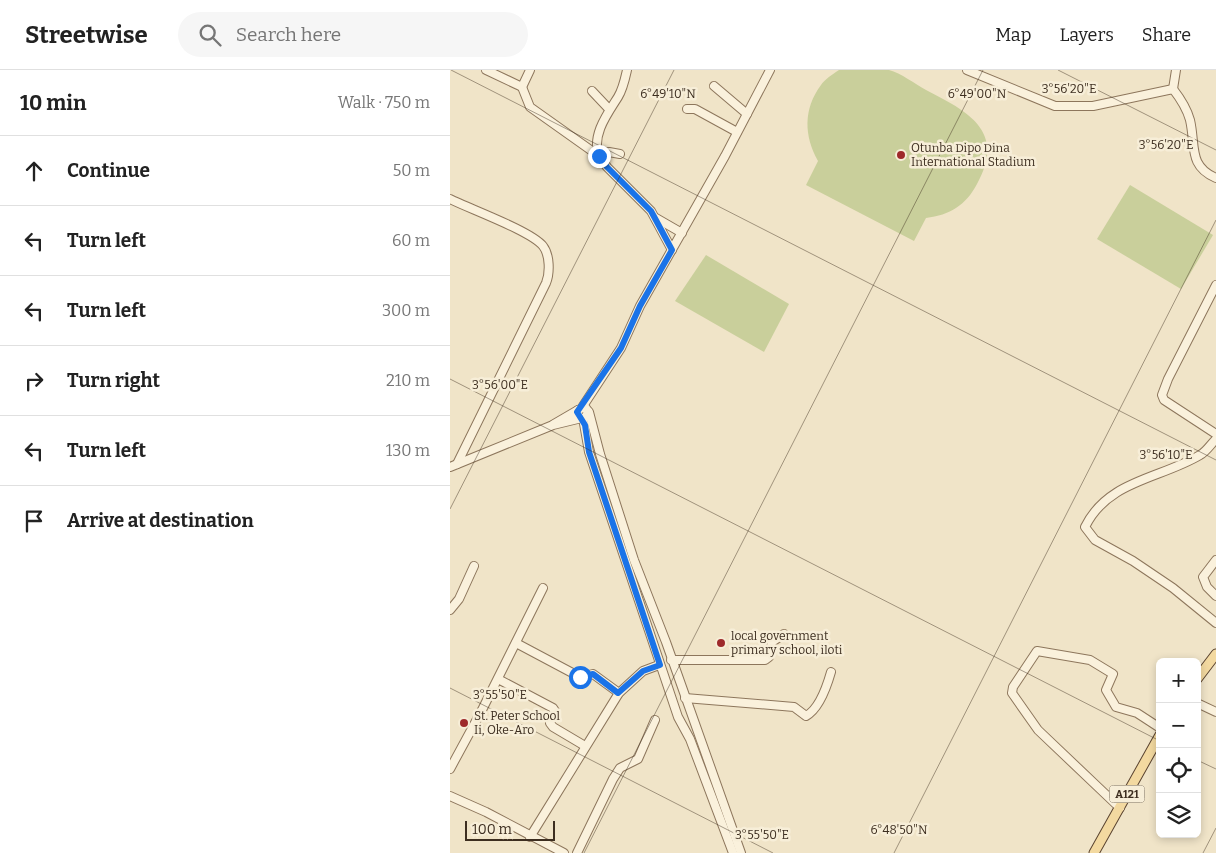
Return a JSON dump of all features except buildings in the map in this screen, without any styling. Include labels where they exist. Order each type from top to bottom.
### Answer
[{"type":"main road","points":[[1201,674],[1216,654]]},
{"type":"main road","name":"A121","points":[[1094,853],[1156,741]]},
{"type":"street","points":[[486,70],[504,81],[522,87]]},
{"type":"street","points":[[530,70],[522,87],[530,107],[599,156],[607,167],[651,211],[672,250]]},
{"type":"street","points":[[599,156],[597,139],[609,109],[619,96],[627,70]]},
{"type":"street","points":[[454,466],[583,413],[621,348],[640,306],[682,233],[770,70]]},
{"type":"street","points":[[967,70],[1055,106],[1093,106],[1173,89]]},
{"type":"street","points":[[1176,70],[1173,89],[1182,100],[1190,120],[1195,158],[1204,173],[1216,178]]},
{"type":"street","points":[[714,86],[747,114]]},
{"type":"street","points":[[592,91],[609,109]]},
{"type":"street","points":[[687,109],[695,109],[737,132]]},
{"type":"street","points":[[599,156],[609,152],[620,154]]},
{"type":"street","points":[[450,199],[524,233],[542,244],[547,252],[549,273],[546,283],[454,466]]},
{"type":"street","points":[[656,218],[682,233]]},
{"type":"street","points":[[1216,285],[1168,379],[1162,395],[1164,400],[1196,419],[1216,434]]},
{"type":"street","points":[[583,413],[741,853]]},
{"type":"street","points":[[583,413],[589,452],[660,665],[733,853]]},
{"type":"street","points":[[1216,439],[1201,454],[1176,467],[1142,479],[1106,498],[1085,526],[1095,540],[1133,561],[1173,588],[1216,623]]},
{"type":"street","points":[[1216,560],[1202,577],[1207,587],[1216,596]]},
{"type":"street","points":[[450,610],[459,599],[474,566]]},
{"type":"street","points":[[450,769],[498,679],[543,588]]},
{"type":"street","points":[[671,660],[765,660],[769,657],[772,642],[784,634]]},
{"type":"street","points":[[516,643],[580,677],[593,674],[618,693]]},
{"type":"street","points":[[1120,808],[1038,730],[1012,693],[1013,687],[1037,651],[1090,660],[1113,674],[1106,690],[1116,707],[1137,713],[1156,725]]},
{"type":"street","points":[[530,837],[618,693],[643,671],[660,665]]},
{"type":"street","points":[[685,698],[794,707],[806,716],[811,713],[823,693],[831,672]]},
{"type":"street","points":[[498,679],[553,708],[555,712],[550,724],[585,746]]},
{"type":"street","points":[[1201,706],[1216,712]]},
{"type":"street","points":[[577,853],[613,779],[620,768],[638,759],[655,720]]},
{"type":"street","points":[[450,796],[486,812],[530,837],[564,853]]},
{"type":"green space","name":"Otunba Dipo Dina International Stadium","points":[[839,70],[889,70],[898,74],[968,115],[978,125],[985,137],[987,150],[985,166],[973,191],[956,208],[935,217],[926,218],[914,241],[806,185],[818,161],[810,142],[808,113],[815,94],[829,77]]},
{"type":"green space","points":[[1130,185],[1213,235],[1181,289],[1097,239]]},
{"type":"green space","points":[[706,255],[789,304],[764,352],[675,301]]},
{"type":"place","name":"Otunba Dipo Dina International Stadium","points":[[901,155]]},
{"type":"place","name":"local government primary school, iloti","points":[[721,643]]},
{"type":"place","name":"St. Peter School Ii, Oke-Aro","points":[[464,723]]},
{"type":"route","points":[[580,677],[593,674],[618,693],[643,671],[660,665],[589,452],[583,418],[577,412],[583,406],[621,348],[640,306],[672,250],[671,244],[651,211],[607,167],[599,156]]}]
